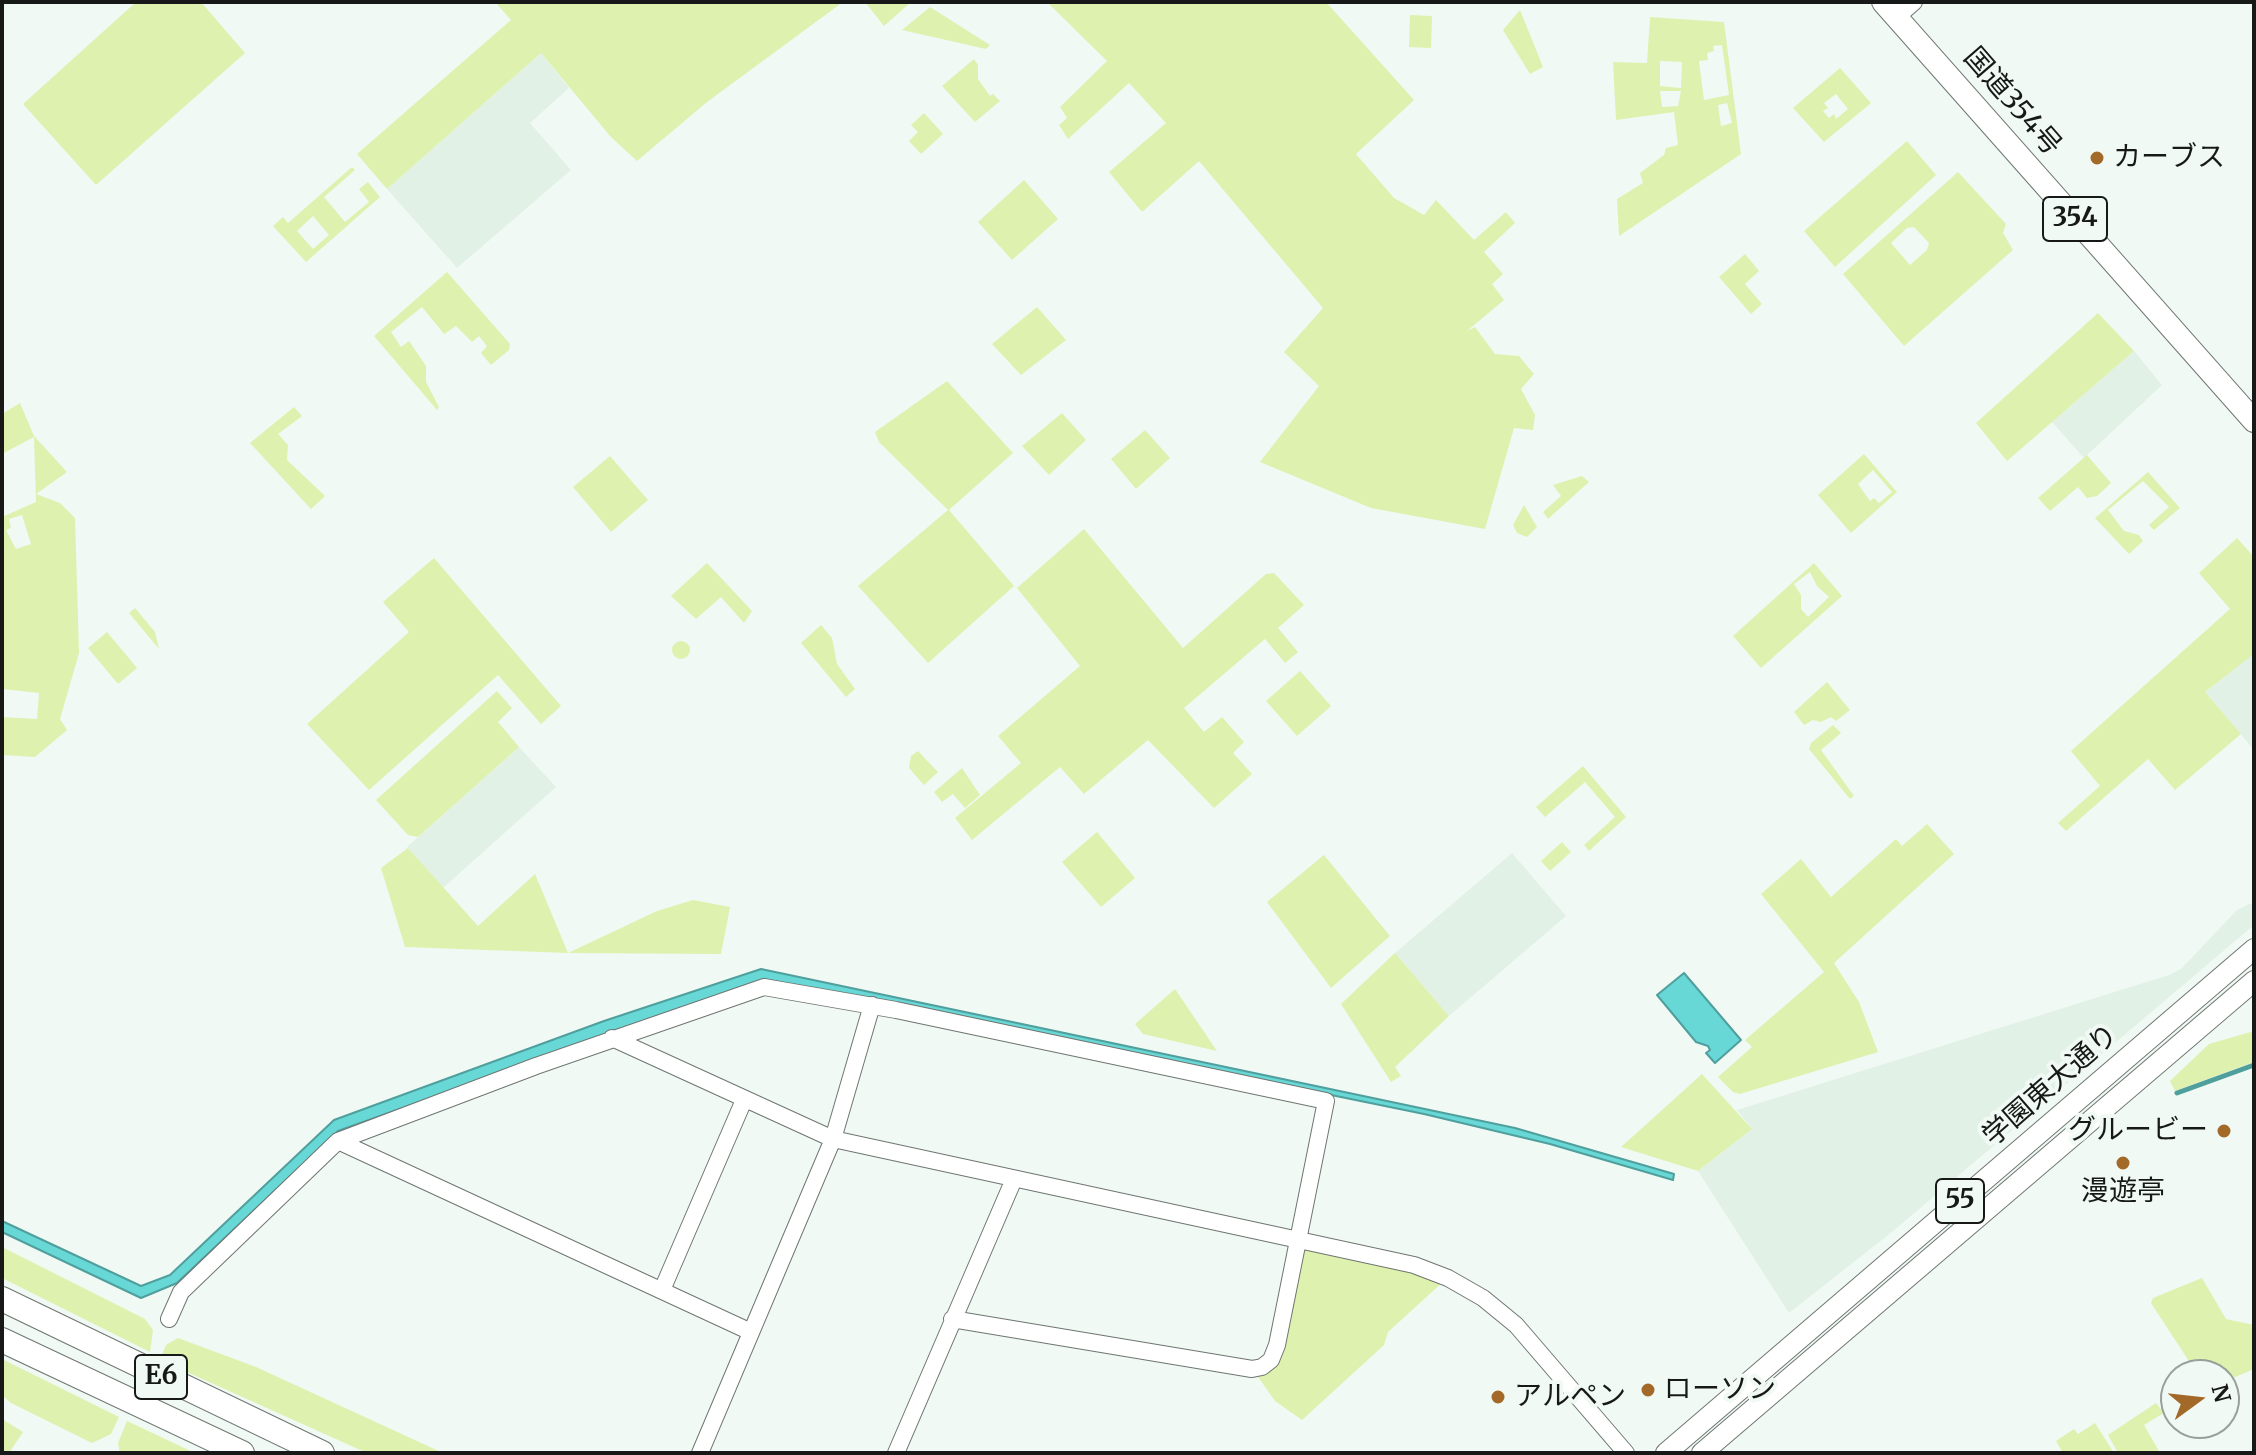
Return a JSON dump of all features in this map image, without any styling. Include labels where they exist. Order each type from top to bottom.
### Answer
[{"type":"highway","name":"国道354号","points":[[1890,9],[2254,421]]},
{"type":"highway","name":"E6","points":[[2,1299],[322,1453]]},
{"type":"highway","name":"E6","points":[[2,1340],[242,1453]]},
{"type":"main road","name":"学園東大通り","points":[[1666,1453],[2254,949]]},
{"type":"main road","name":"学園東大通り","points":[[1702,1453],[2254,981]]},
{"type":"street","points":[[1890,9],[1914,2]]},
{"type":"street","points":[[169,1319],[181,1292],[338,1141],[612,1038],[764,987],[872,1005],[1326,1101],[1277,1345],[1271,1360],[1262,1367],[1252,1369],[952,1319]]},
{"type":"street","points":[[700,1453],[833,1139],[872,1005]]},
{"type":"street","points":[[612,1038],[833,1139],[1300,1239],[1414,1265],[1448,1278],[1483,1298],[1516,1325],[1626,1453]]},
{"type":"street","points":[[662,1290],[744,1100]]},
{"type":"street","points":[[338,1141],[751,1332]]},
{"type":"street","points":[[896,1453],[1014,1179]]},
{"type":"shaded area","points":[[541,53],[569,88],[530,123],[571,170],[457,268],[387,189]]},
{"type":"shaded area","points":[[2134,351],[2162,385],[2084,458],[2052,422]]},
{"type":"shaded area","points":[[2254,654],[2254,750],[2205,692]]},
{"type":"shaded area","points":[[519,747],[556,787],[443,888],[407,847]]},
{"type":"shaded area","points":[[1512,853],[1566,916],[1449,1016],[1395,953]]},
{"type":"shaded area","points":[[2254,902],[2254,925],[1892,1232],[1789,1313],[1698,1171],[1752,1129],[1737,1110],[2169,975],[2181,969],[2237,910]]},
{"type":"green space","points":[[136,2],[201,2],[245,53],[96,185],[23,104]]},
{"type":"green space","points":[[495,2],[843,2],[707,102],[637,161],[610,136],[541,53],[387,189],[357,154],[511,20]]},
{"type":"green space","points":[[865,2],[911,2],[884,26]]},
{"type":"green space","points":[[1047,2],[1326,2],[1414,100],[1356,154],[1394,198],[1424,215],[1436,200],[1474,240],[1506,212],[1515,223],[1484,252],[1503,274],[1492,284],[1504,300],[1467,331],[1475,327],[1495,354],[1519,356],[1534,374],[1521,389],[1535,415],[1533,430],[1514,428],[1485,529],[1371,508],[1260,462],[1319,386],[1284,352],[1323,308],[1199,161],[1142,212],[1109,172],[1166,123],[1129,83],[1068,139],[1059,125],[1067,118],[1060,107],[1107,61]]},
{"type":"green space","points":[[930,7],[990,45],[986,49],[902,30]]},
{"type":"green space","points":[[1520,10],[1543,67],[1530,74],[1503,30]]},
{"type":"green space","points":[[1410,15],[1432,16],[1431,48],[1409,47]]},
{"type":"green space","points":[[1650,17],[1724,22],[1741,154],[1619,236],[1617,199],[1643,183],[1640,173],[1664,155],[1666,148],[1678,145],[1674,112],[1616,120],[1613,62],[1647,63]],"holes":[[[1722,45],[1729,95],[1704,100],[1699,61],[1708,60],[1707,53],[1714,51],[1713,46]],[[1660,61],[1682,62],[1681,88],[1660,86]],[[1660,91],[1681,91],[1678,106],[1662,107]],[[1727,103],[1732,123],[1721,126],[1718,105]]]},
{"type":"green space","points":[[974,59],[978,65],[978,79],[990,96],[993,94],[1000,101],[975,122],[942,86]]},
{"type":"green space","points":[[1840,68],[1871,103],[1824,142],[1793,108]],"holes":[[[1836,94],[1848,109],[1836,119],[1834,114],[1829,118],[1823,111],[1828,108],[1824,103]]]},
{"type":"green space","points":[[924,113],[943,134],[921,154],[909,141],[918,132],[911,125]]},
{"type":"green space","points":[[1907,141],[1936,175],[1835,267],[1804,231]]},
{"type":"green space","points":[[352,167],[355,170],[324,197],[345,222],[369,202],[359,189],[368,182],[380,197],[306,262],[273,226],[283,217],[288,223]],"holes":[[[313,216],[329,235],[313,249],[297,231]]]},
{"type":"green space","points":[[1958,172],[2006,224],[2003,233],[2013,250],[1904,346],[1843,274]],"holes":[[[1914,227],[1929,243],[1927,250],[1910,265],[1891,243],[1907,228]]]},
{"type":"green space","points":[[1024,180],[1058,219],[1012,260],[978,222]]},
{"type":"green space","points":[[1745,254],[1759,271],[1745,284],[1762,304],[1751,314],[1719,277]]},
{"type":"green space","points":[[447,272],[510,344],[509,350],[491,365],[481,353],[487,346],[479,336],[472,342],[456,326],[444,334],[422,307],[391,332],[401,347],[409,341],[426,366],[426,382],[439,407],[437,410],[374,336]]},
{"type":"green space","points":[[1037,307],[1066,340],[1021,375],[992,344]]},
{"type":"green space","points":[[2098,313],[2134,351],[2007,461],[1976,423]]},
{"type":"green space","points":[[947,381],[1013,453],[949,510],[1014,586],[928,663],[858,586],[948,510],[879,442],[875,432]]},
{"type":"green space","points":[[20,403],[34,436],[67,472],[36,494],[60,503],[75,518],[79,653],[60,719],[67,730],[35,757],[2,755],[2,717],[37,719],[39,693],[2,689],[2,517],[36,502],[34,437],[2,454],[2,414]],"holes":[[[22,515],[31,544],[16,549],[6,530],[11,528],[9,519]]]},
{"type":"green space","points":[[294,407],[302,416],[278,434],[288,445],[287,460],[325,496],[311,509],[250,443]]},
{"type":"green space","points":[[1062,413],[1086,440],[1049,475],[1022,446]]},
{"type":"green space","points":[[1145,430],[1170,458],[1136,489],[1111,459]]},
{"type":"green space","points":[[1864,454],[1897,492],[1851,533],[1818,495]],"holes":[[[1873,470],[1892,492],[1879,503],[1874,498],[1870,501],[1858,484]]]},
{"type":"green space","points":[[2087,455],[2111,483],[2097,496],[2087,498],[2078,487],[2050,511],[2038,498]]},
{"type":"green space","points":[[610,456],[648,500],[611,532],[573,487]]},
{"type":"green space","points":[[2148,472],[2180,508],[2154,530],[2149,525],[2169,507],[2143,481],[2108,510],[2124,531],[2139,535],[2143,541],[2129,554],[2095,518]]},
{"type":"green space","points":[[1582,476],[1589,482],[1548,519],[1543,512],[1561,496],[1553,485]]},
{"type":"green space","points":[[1524,505],[1537,527],[1527,537],[1517,533],[1513,525]]},
{"type":"green space","points":[[1084,529],[1183,648],[1266,574],[1274,573],[1304,605],[1278,628],[1298,652],[1285,663],[1265,639],[1184,708],[1204,732],[1222,717],[1244,742],[1233,753],[1252,774],[1214,808],[1148,740],[1084,794],[1060,767],[972,840],[955,818],[1021,763],[998,736],[1080,666],[1017,588]]},
{"type":"green space","points":[[2237,538],[2254,557],[2254,654],[2205,692],[2241,734],[2175,790],[2148,759],[2066,831],[2058,823],[2100,786],[2071,751],[2230,609],[2199,573]]},
{"type":"green space","points":[[434,558],[561,706],[541,724],[498,675],[369,790],[307,724],[409,632],[383,602]]},
{"type":"green space","points":[[707,563],[752,611],[744,623],[721,597],[696,619],[671,596]]},
{"type":"green space","points":[[1814,563],[1842,596],[1761,668],[1733,636]],"holes":[[[1810,572],[1817,586],[1829,597],[1808,617],[1801,609],[1801,595],[1794,584]]]},
{"type":"green space","points":[[135,608],[155,632],[159,649],[129,613]]},
{"type":"green space","points":[[821,625],[832,638],[837,664],[855,689],[846,697],[801,643]]},
{"type":"green space","points":[[107,632],[137,668],[118,684],[88,648]]},
{"type":"green space","points":[[681,641],[690,650],[681,659],[672,650]]},
{"type":"green space","points":[[1300,671],[1331,706],[1297,736],[1266,701]]},
{"type":"green space","points":[[1827,682],[1850,710],[1836,721],[1831,717],[1804,725],[1794,712]]},
{"type":"green space","points":[[497,691],[512,708],[498,722],[519,747],[418,837],[408,835],[376,800]]},
{"type":"green space","points":[[1833,725],[1841,733],[1821,750],[1854,796],[1850,799],[1809,749],[1811,743]]},
{"type":"green space","points":[[918,751],[938,772],[924,785],[909,768],[911,756]]},
{"type":"green space","points":[[1583,766],[1626,817],[1589,851],[1584,845],[1615,817],[1585,782],[1545,817],[1536,807]]},
{"type":"green space","points":[[962,768],[980,795],[965,808],[953,794],[942,802],[934,792]]},
{"type":"green space","points":[[1927,824],[1954,854],[1834,963],[1859,1002],[1878,1052],[1740,1094],[1733,1092],[1718,1077],[1752,1047],[1745,1040],[1824,972],[1761,894],[1801,859],[1831,897],[1896,839],[1902,846]]},
{"type":"green space","points":[[1097,832],[1135,878],[1101,907],[1062,862]]},
{"type":"green space","points":[[1562,842],[1571,852],[1550,871],[1541,861]]},
{"type":"green space","points":[[408,848],[478,926],[535,874],[568,953],[405,947],[381,868]]},
{"type":"green space","points":[[1324,855],[1390,936],[1331,988],[1267,902]]},
{"type":"green space","points":[[693,900],[730,907],[721,954],[568,953],[657,911]]},
{"type":"green space","points":[[1395,953],[1449,1016],[1395,1067],[1401,1076],[1391,1082],[1341,1004]]},
{"type":"green space","points":[[1175,989],[1217,1051],[1143,1034],[1135,1024]]},
{"type":"green space","points":[[2254,1031],[2254,1062],[2175,1091],[2170,1081],[2209,1044]]},
{"type":"green space","points":[[1702,1074],[1752,1129],[1698,1171],[1621,1147]]},
{"type":"green space","points":[[2,1247],[145,1319],[153,1330],[150,1352],[2,1278]]},
{"type":"green space","points":[[1303,1247],[1444,1281],[1388,1332],[1384,1345],[1302,1420],[1275,1401],[1256,1374],[1266,1373]]},
{"type":"green space","points":[[2202,1278],[2226,1319],[2254,1325],[2254,1369],[2240,1375],[2240,1359],[2188,1359],[2151,1303],[2153,1298]]},
{"type":"green space","points":[[178,1338],[256,1367],[443,1453],[367,1453],[160,1360],[166,1345]]},
{"type":"green space","points":[[2,1359],[119,1417],[111,1434],[92,1443],[11,1403],[2,1395]]},
{"type":"green space","points":[[2156,1403],[2160,1408],[2160,1415],[2144,1425],[2160,1453],[2118,1453],[2108,1435]]},
{"type":"green space","points":[[2,1419],[23,1432],[9,1453],[2,1453]]},
{"type":"green space","points":[[127,1421],[195,1453],[120,1453],[118,1443]]},
{"type":"green space","points":[[2095,1423],[2114,1453],[2063,1453],[2056,1441],[2074,1429],[2078,1434]]},
{"type":"water","points":[[761,969],[1515,1128],[1674,1174],[1673,1180],[1550,1144],[1424,1114],[764,979],[338,1131],[177,1283],[141,1298],[2,1232],[2,1221],[141,1286],[170,1275],[334,1120],[604,1021]]},
{"type":"water","points":[[1684,973],[1741,1040],[1715,1063],[1706,1053],[1710,1050],[1708,1046],[1696,1042],[1657,995]]},
{"type":"waterway","points":[[2177,1093],[2254,1065]]},
{"type":"place","name":"カーブス","points":[[2097,158]]},
{"type":"place","name":"グルービー","points":[[2224,1131]]},
{"type":"place","name":"漫遊亭","points":[[2123,1163]]},
{"type":"place","name":"ローソン","points":[[1648,1390]]},
{"type":"place","name":"アルペン","points":[[1498,1397]]}]
